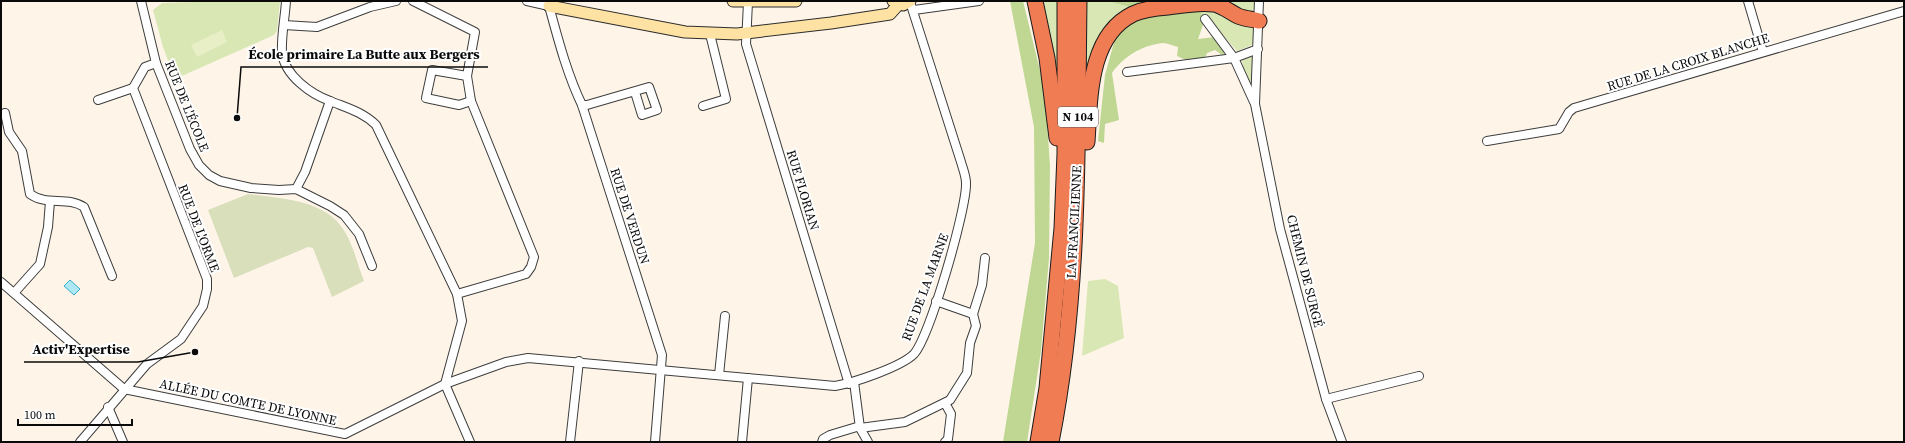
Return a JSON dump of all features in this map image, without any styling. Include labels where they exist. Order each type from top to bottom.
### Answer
[{"type":"highway","points":[[1035,1],[1047,58],[1052,92],[1057,142],[1057,196],[1069,230],[1083,214],[1089,114],[1095,72],[1106,40],[1118,24],[1133,14],[1149,9],[1206,3],[1215,4],[1242,17],[1259,21]]},
{"type":"highway","name":"LA FRANCILIENNE","points":[[1038,442],[1069,230],[1065,154],[1065,1]]},
{"type":"highway","name":"LA FRANCILIENNE","points":[[1051,442],[1062,390],[1079,1]]},
{"type":"street","name":"RUE DE L'ÉCOLE","points":[[141,1],[156,63],[195,160],[209,175],[220,181],[251,188],[279,190],[296,189],[330,206],[344,215],[358,234],[372,266]]},
{"type":"street","points":[[286,1],[282,55],[287,67],[296,79],[312,93],[369,117],[376,125],[457,294],[462,321],[445,384],[470,442]]},
{"type":"street","points":[[284,26],[317,27],[370,7],[396,1]]},
{"type":"street","points":[[414,1],[475,32],[467,76],[470,101],[534,257],[531,267],[526,274],[457,294]]},
{"type":"street","points":[[527,1],[550,4],[658,28],[710,34],[747,33],[890,14],[896,3],[911,4],[979,1]]},
{"type":"street","points":[[733,1],[796,1]]},
{"type":"street","name":"CHEMIN DE SURGÉ","points":[[1255,104],[1259,1]]},
{"type":"street","points":[[1748,1],[1763,52]]},
{"type":"street","name":"RUE FLORIAN","points":[[748,2],[746,44],[851,383],[860,427]]},
{"type":"street","name":"RUE DE VERDUN","points":[[550,4],[576,92],[582,105],[662,355],[662,370],[655,442]]},
{"type":"street","name":"RUE DE LA MARNE","points":[[662,370],[835,386],[851,383],[903,361],[914,354],[936,301],[960,226],[966,182],[953,132],[911,4]]},
{"type":"street","name":"RUE DE LA CROIX BLANCHE","points":[[1486,141],[1559,129],[1569,112],[1574,108],[1904,11]]},
{"type":"street","name":"CHEMIN DE SURGÉ","points":[[1205,19],[1234,58],[1255,104],[1280,229],[1326,399],[1342,442]]},
{"type":"street","points":[[703,106],[726,99],[710,34]]},
{"type":"street","points":[[1127,72],[1234,58],[1258,49]]},
{"type":"street","points":[[98,100],[133,88],[146,67],[156,63]]},
{"type":"street","points":[[467,76],[432,70],[426,98],[459,105],[470,101]]},
{"type":"street","name":"RUE DE L'ORME","points":[[80,442],[108,407],[147,364],[181,339],[202,306],[207,289],[207,279],[133,88]]},
{"type":"street","points":[[582,105],[588,105],[634,92]]},
{"type":"street","points":[[296,189],[305,172],[330,101]]},
{"type":"street","points":[[15,111],[3,113],[9,132],[22,151],[30,194],[37,199],[78,203],[84,207],[112,276]]},
{"type":"street","points":[[14,293],[40,264],[48,227],[50,201]]},
{"type":"street","points":[[822,442],[823,439],[830,435],[860,427],[904,422],[950,400],[967,373],[970,343],[976,326],[973,314],[982,285],[986,258]]},
{"type":"street","points":[[1,282],[124,389]]},
{"type":"street","points":[[936,301],[973,314]]},
{"type":"street","points":[[719,375],[725,316]]},
{"type":"street","name":"ALLÉE DU COMTE DE LYONNE","points":[[124,389],[347,438],[445,384],[506,362],[528,358],[662,370]]},
{"type":"street","points":[[570,442],[579,362]]},
{"type":"street","points":[[1326,399],[1419,376]]},
{"type":"street","points":[[742,442],[748,378]]},
{"type":"street","points":[[945,403],[951,414],[948,439],[945,442]]},
{"type":"street","points":[[108,407],[123,442]]},
{"type":"street","points":[[860,427],[868,442]]},
{"type":"green space","points":[[280,1],[277,31],[274,35],[175,79],[163,47],[153,10],[162,3]]},
{"type":"green space","points":[[1010,1],[1023,1],[1045,91],[1050,166],[1049,258],[1041,351],[1027,442],[1003,442],[1035,243],[1034,127]]},
{"type":"green space","points":[[1039,1],[1058,1],[1057,108]]},
{"type":"green space","points":[[1085,1],[1107,1],[1137,9],[1127,14],[1086,89]]},
{"type":"green space","points":[[1107,1],[1183,1],[1137,9]]},
{"type":"green space","points":[[1210,1],[1255,1],[1255,8],[1249,15]]},
{"type":"green space","points":[[1195,8],[1212,9],[1254,27],[1255,40],[1252,45],[1237,51],[1210,20],[1203,25],[1204,16]]},
{"type":"green space","points":[[1195,8],[1204,16],[1203,25],[1198,39],[1215,37],[1226,52],[1222,55],[1215,50],[1207,53],[1205,58],[1186,60],[1177,56],[1178,47],[1163,43],[1148,46],[1127,57],[1112,73],[1119,120],[1105,124],[1104,143],[1098,141],[1105,75],[1116,35],[1134,18]]},
{"type":"green space","points":[[222,30],[227,42],[197,57],[191,45]]},
{"type":"green space","points":[[1250,55],[1254,55],[1253,85],[1250,84],[1243,67],[1242,59]]},
{"type":"green space","points":[[248,194],[302,202],[315,207],[337,221],[348,238],[364,281],[332,297],[313,248],[308,247],[234,278],[208,210]]},
{"type":"green space","points":[[1105,279],[1118,286],[1124,338],[1082,356],[1088,281]]},
{"type":"water","points":[[70,280],[80,289],[74,295],[64,286]]},
{"type":"place","name":"École primaire La Butte aux Bergers","points":[[237,118]]},
{"type":"place","name":"Activ'Expertise","points":[[195,352]]}]
